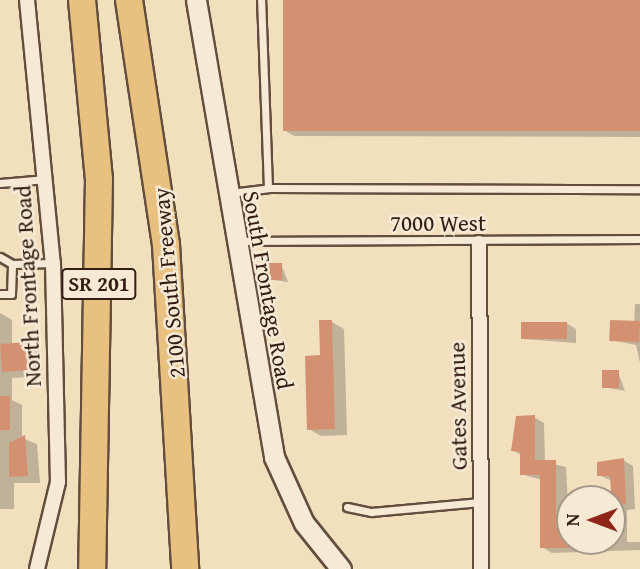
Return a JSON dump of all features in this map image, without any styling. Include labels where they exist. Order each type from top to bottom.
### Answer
[{"type":"highway","name":"SR 201","points":[[82,0],[99,179],[92,569]]},
{"type":"highway","name":"2100 South Freeway","points":[[129,0],[174,320],[185,569]]},
{"type":"street","name":"North Frontage Road","points":[[27,0],[47,178],[53,263],[58,482],[37,569]]},
{"type":"street","name":"South Frontage Road","points":[[196,0],[274,457],[304,523],[341,569]]},
{"type":"street","name":"Gates Avenue","points":[[479,243],[481,569]]},
{"type":"lane","points":[[261,0],[268,188]]},
{"type":"lane","points":[[0,183],[47,178]]},
{"type":"lane","points":[[227,193],[268,188],[640,189]]},
{"type":"lane","name":"7000 West","points":[[236,241],[479,243],[640,239]]},
{"type":"lane","points":[[0,257],[12,264],[53,263]]},
{"type":"lane","points":[[0,294],[11,294],[12,264]]},
{"type":"lane","points":[[347,507],[371,512],[482,502]]},
{"type":"building","points":[[283,0],[640,0],[640,131],[283,131]]},
{"type":"building","points":[[264,263],[282,263],[282,280],[264,280]]},
{"type":"building","points":[[319,320],[332,320],[335,429],[307,430],[305,356],[320,355]]},
{"type":"building","points":[[610,320],[640,321],[639,342],[609,341]]},
{"type":"building","points":[[521,322],[567,322],[567,339],[521,339]]},
{"type":"building","points":[[28,342],[30,370],[2,372],[0,344]]},
{"type":"building","points":[[602,370],[619,370],[619,388],[602,388]]},
{"type":"building","points":[[0,396],[10,396],[10,430],[0,430]]},
{"type":"building","points":[[535,415],[535,460],[556,460],[556,548],[540,548],[540,475],[520,475],[520,452],[511,451],[516,416]]},
{"type":"building","points":[[25,435],[28,476],[9,477],[9,443]]},
{"type":"building","points":[[624,458],[625,485],[611,485],[610,476],[597,476],[597,462]]}]
